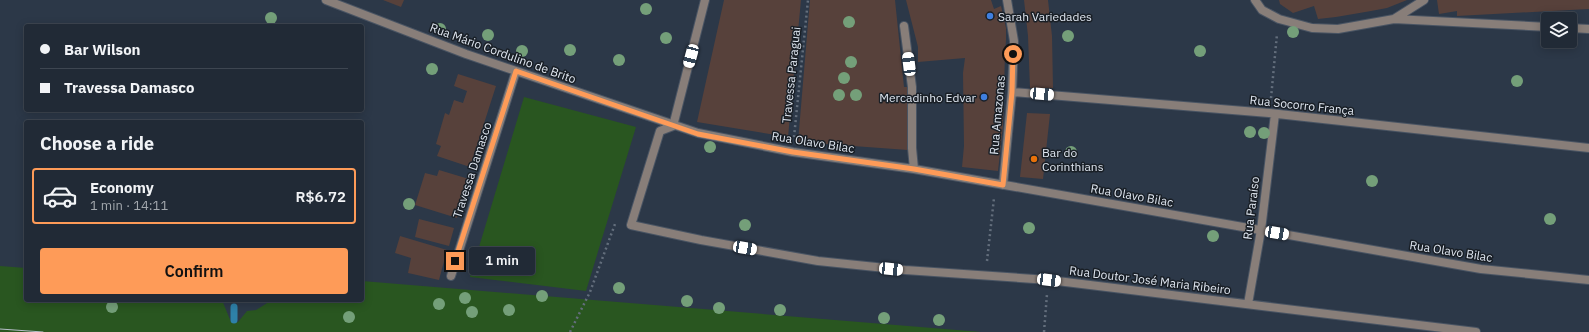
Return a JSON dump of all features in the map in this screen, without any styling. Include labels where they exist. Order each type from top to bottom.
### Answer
[{"type":"street","name":"Rua Mário Cordulino de Brito","points":[[326,0],[466,54],[673,126]]},
{"type":"street","points":[[631,226],[660,132],[673,126],[705,0]]},
{"type":"street","name":"Rua Amazonas","points":[[999,184],[1012,92],[1014,41],[1006,0]]},
{"type":"street","points":[[1255,0],[1262,10],[1279,19],[1312,28],[1338,29],[1394,19],[1541,27]]},
{"type":"street","points":[[1394,19],[1424,0]]},
{"type":"street","points":[[904,26],[912,86],[914,169]]},
{"type":"street","points":[[1577,29],[1589,30]]},
{"type":"street","name":"Travessa Damasco","points":[[451,276],[516,71]]},
{"type":"street","name":"Rua Socorro França","points":[[1012,92],[1272,114],[1589,148]]},
{"type":"street","name":"Rua Paraíso","points":[[1248,304],[1261,230],[1272,114]]},
{"type":"street","name":"Rua Olavo Bilac","points":[[673,126],[698,134],[793,152],[914,169],[1481,269],[1589,280]]},
{"type":"street","name":"Rua Doutor José Maria Ribeiro","points":[[631,226],[818,261],[905,270],[1049,280],[1476,332]]},
{"type":"path","name":"Travessa Paraguai","points":[[793,152],[808,0]]},
{"type":"path","points":[[1272,114],[1279,19]]},
{"type":"path","points":[[986,276],[999,184]]},
{"type":"path","points":[[570,332],[590,292],[615,224],[622,223],[631,226]]},
{"type":"path","points":[[1044,332],[1049,280]]},
{"type":"green space","points":[[524,97],[636,127],[586,291],[470,277]]},
{"type":"green space","points":[[0,266],[24,268],[24,302],[223,302],[231,322],[238,322],[247,311],[256,310],[269,302],[364,302],[364,281],[981,332],[0,332]]},
{"type":"building","points":[[383,0],[404,0],[401,7]]},
{"type":"building","points":[[724,0],[801,0],[788,137],[697,122]]},
{"type":"building","points":[[810,0],[895,0],[904,87],[911,87],[908,150],[798,142]]},
{"type":"building","points":[[906,0],[991,0],[994,9],[1001,6],[1006,28],[1006,40],[1003,127],[998,171],[962,167],[964,146],[963,73],[965,58],[918,62],[918,47]]},
{"type":"building","points":[[1024,0],[1048,0],[1052,36],[1053,88],[1030,88],[1028,36]]},
{"type":"building","points":[[1279,0],[1407,0],[1387,8],[1318,19],[1314,6],[1293,13],[1280,4]]},
{"type":"building","points":[[1437,0],[1589,0],[1589,9],[1457,16],[1457,11],[1439,14]]},
{"type":"building","points":[[458,74],[496,86],[470,167],[437,156],[441,146],[436,144],[445,113],[449,115],[454,100],[463,103],[467,91],[454,86]]},
{"type":"building","points":[[1027,113],[1050,114],[1043,179],[1020,177]]},
{"type":"building","points":[[439,170],[469,179],[457,218],[415,205],[425,173],[437,176]]},
{"type":"building","points":[[419,219],[454,228],[449,246],[415,237]]},
{"type":"building","points":[[400,236],[447,250],[439,280],[408,273],[411,258],[395,253]]},
{"type":"waterway","points":[[234,307],[234,320]]},
{"type":"tram line","points":[[0,329],[43,332]]},
{"type":"place","name":"Sarah Variedades","points":[[990,16]]},
{"type":"place","name":"Mercadinho Edvar","points":[[984,97]]},
{"type":"place","name":"Bar do Corinthians","points":[[1034,159]]},
{"type":"route","points":[[455,261],[516,71],[698,134],[793,152],[914,169],[1003,185],[1012,92],[1013,54]]}]
